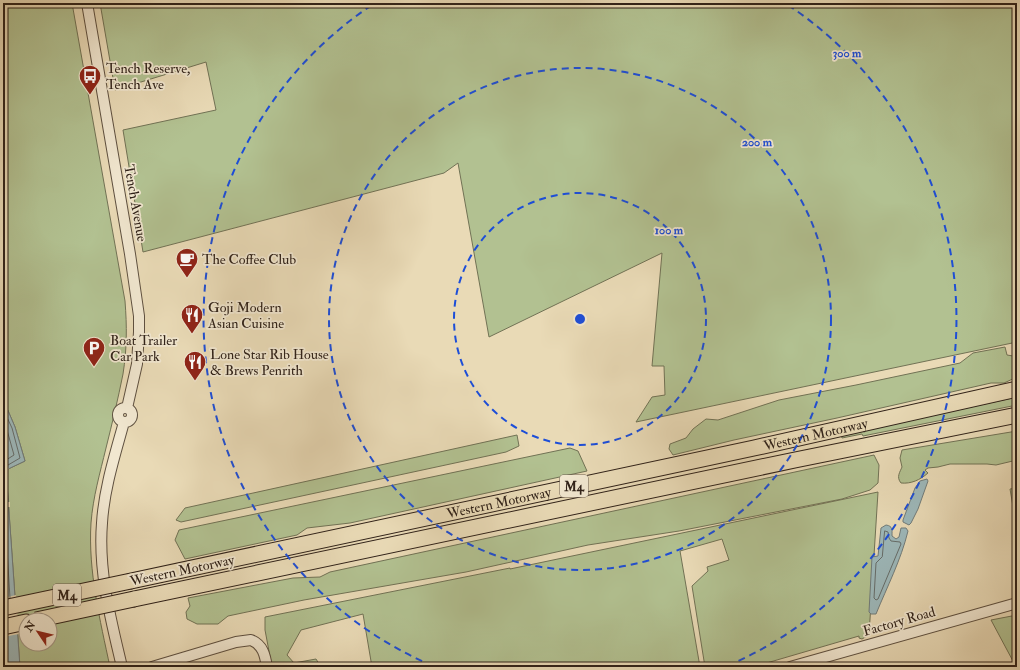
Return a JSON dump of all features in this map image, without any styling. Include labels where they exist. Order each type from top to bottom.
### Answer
[{"type":"highway","name":"Western Motorway","points":[[3,608],[1017,390]]},
{"type":"highway","name":"Western Motorway","points":[[58,615],[795,460],[1017,416]]},
{"type":"highway","points":[[3,627],[18,624]]},
{"type":"street","name":"Tench Avenue","points":[[87,3],[130,254],[139,316],[137,364],[127,408],[123,408],[118,414],[118,418],[124,422],[108,486],[102,522],[102,566],[110,617],[122,667]]},
{"type":"street","name":"Factory Road","points":[[790,667],[1017,603]]},
{"type":"street","points":[[152,667],[236,642],[251,640],[260,645],[267,667]]},
{"type":"green space","points":[[3,3],[72,3],[126,310],[126,347],[123,374],[97,485],[91,523],[91,559],[93,577],[110,667],[20,667],[19,652],[58,652],[58,612],[18,612],[18,639],[6,470],[25,461],[15,427],[6,406],[3,391]]},
{"type":"green space","points":[[100,3],[1017,3],[1017,342],[636,422],[652,397],[665,395],[664,366],[652,366],[662,253],[489,337],[458,163],[444,173],[143,252],[123,130],[216,110],[206,62],[115,90]]},
{"type":"green space","points":[[1005,347],[1007,355],[1013,356],[1017,354],[1017,377],[1004,383],[991,383],[673,455],[669,449],[670,444],[686,438],[693,429],[706,419],[718,420],[779,400],[960,363],[973,353]]},
{"type":"green space","points":[[1017,397],[1017,405],[863,436],[862,434],[842,438],[841,435]]},
{"type":"green space","points":[[1017,431],[1017,460],[996,465],[950,464],[928,468],[925,470],[928,473],[915,481],[901,483],[899,479],[902,467],[900,458],[902,450]]},
{"type":"green space","points":[[517,435],[519,446],[506,452],[181,522],[176,520],[185,508]]},
{"type":"green space","points":[[570,448],[578,451],[587,471],[350,523],[307,528],[297,535],[185,559],[175,540],[179,530]]},
{"type":"green space","points":[[874,455],[879,465],[878,483],[870,490],[842,499],[679,531],[588,545],[466,572],[304,600],[228,616],[218,624],[197,624],[187,619],[186,612],[190,606],[188,598],[293,578],[320,577],[330,572]]},
{"type":"green space","points":[[1017,488],[1017,530],[1010,489]]},
{"type":"green space","points":[[878,492],[869,635],[862,639],[859,638],[859,636],[753,667],[705,667],[692,586],[708,571],[707,567],[729,560],[722,539],[680,551],[700,667],[372,667],[363,614],[301,630],[287,655],[294,663],[316,659],[321,667],[272,667],[265,630],[265,617],[510,569]]},
{"type":"green space","points":[[1017,615],[1017,667],[1003,667],[1014,663],[991,620]]},
{"type":"water","points":[[3,391],[6,406],[15,427],[25,461],[6,470],[20,667],[3,667]]},
{"type":"water","points":[[927,479],[928,481],[918,509],[909,525],[903,522],[903,520],[915,488],[920,481]]},
{"type":"water","points":[[886,525],[891,527],[892,536],[896,539],[899,537],[901,528],[906,528],[908,531],[898,563],[876,614],[871,614],[869,612],[872,557],[878,556],[881,528]]},
{"type":"pier","points":[[3,458],[9,469],[6,471],[8,502],[10,502],[10,507],[4,507]]},
{"type":"pier","points":[[16,595],[18,634],[3,637],[3,598]]},
{"type":"place","name":"Tench Reserve, Tench Ave","points":[[90,96]]},
{"type":"place","name":"The Coffee Club","points":[[187,278]]},
{"type":"place","name":"Goji Modern Asian Cuisine","points":[[192,334]]},
{"type":"place","name":"Boat Trailer Car Park","points":[[94,368]]},
{"type":"place","name":"Lone Star Rib House & Brews Penrith","points":[[195,382]]}]
